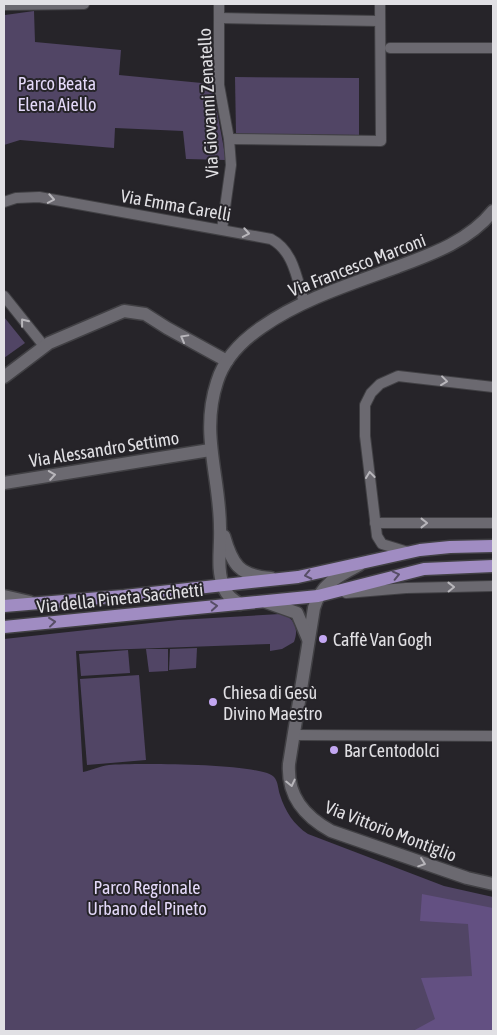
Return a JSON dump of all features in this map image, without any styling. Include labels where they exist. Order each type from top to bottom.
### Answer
[{"type":"main road","name":"Via della Pineta Sacchetti","points":[[4,606],[284,579],[408,552],[450,546],[493,546]]},
{"type":"main road","name":"Via della Pineta Sacchetti","points":[[4,627],[318,596],[333,594],[383,578],[424,569],[493,566]]},
{"type":"street","points":[[4,5],[84,4]]},
{"type":"street","name":"Via Giovanni Zenatello","points":[[219,4],[219,85],[229,139],[231,172],[222,229]]},
{"type":"street","points":[[229,139],[381,140],[380,4]]},
{"type":"street","points":[[219,18],[379,21]]},
{"type":"street","points":[[390,48],[493,48]]},
{"type":"street","name":"Via Emma Carelli","points":[[4,202],[16,198],[40,197],[267,238],[278,244],[291,260],[304,302]]},
{"type":"street","name":"Via Francesco Marconi","points":[[223,586],[219,561],[220,527],[210,450],[211,406],[218,379],[227,361],[254,332],[304,302],[438,252],[469,234],[493,211]]},
{"type":"street","points":[[4,296],[44,346]]},
{"type":"street","points":[[4,377],[44,346],[124,311],[145,314],[227,361]]},
{"type":"street","points":[[493,386],[398,376],[380,384],[371,392],[365,406],[365,436],[375,523],[493,523]]},
{"type":"street","name":"Via Alessandro Settimo","points":[[4,483],[210,450]]},
{"type":"street","name":"Via della Pineta Sacchetti","points":[[375,523],[380,542],[408,552]]},
{"type":"street","name":"Via Francesco Marconi","points":[[220,527],[231,558],[240,569],[254,575],[284,579]]},
{"type":"street","name":"Via della Pineta Sacchetti","points":[[318,596],[331,580],[365,562]]},
{"type":"street","name":"Via della Pineta Sacchetti","points":[[223,586],[229,596],[240,604]]},
{"type":"street","name":"Via della Pineta Sacchetti","points":[[333,594],[406,588],[493,586]]},
{"type":"street","name":"Via della Pineta Sacchetti","points":[[4,596],[30,602]]},
{"type":"street","name":"Via Vittorio Montiglio","points":[[318,596],[294,735],[289,778],[296,800],[313,821],[331,831],[467,878],[493,884]]},
{"type":"street","points":[[264,601],[297,613],[309,642]]},
{"type":"street","points":[[294,735],[493,736]]},
{"type":"green space","name":"Parco Beata Elena Aiello","points":[[34,11],[35,42],[121,50],[119,75],[212,84],[226,160],[186,159],[183,131],[115,128],[114,148],[20,140],[4,145],[4,17],[5,15]]},
{"type":"green space","points":[[235,77],[359,78],[359,135],[236,134]]},
{"type":"green space","points":[[4,317],[25,343],[4,358]]},
{"type":"green space","name":"Parco Regionale Urbano del Pineto","points":[[280,614],[289,618],[296,628],[294,642],[282,649],[270,651],[270,644],[76,651],[83,772],[109,765],[143,764],[196,765],[265,772],[274,777],[287,812],[294,822],[308,834],[444,886],[493,897],[493,1031],[4,1031],[4,639],[178,620]]},
{"type":"green space","points":[[197,648],[196,668],[169,670],[170,649]]},
{"type":"green space","points":[[146,649],[168,649],[168,671],[149,672]]},
{"type":"green space","points":[[128,650],[130,673],[81,676],[79,654]]},
{"type":"green space","points":[[139,675],[146,760],[87,765],[80,679]]},
{"type":"shaded area","points":[[422,894],[493,908],[493,1031],[413,1031],[435,1019],[421,978],[472,976],[468,924],[420,921]]},
{"type":"place","name":"Caffè Van Gogh","points":[[323,639]]},
{"type":"place","name":"Chiesa di Gesù Divino Maestro","points":[[213,702]]},
{"type":"place","name":"Bar Centodolci","points":[[334,750]]}]
